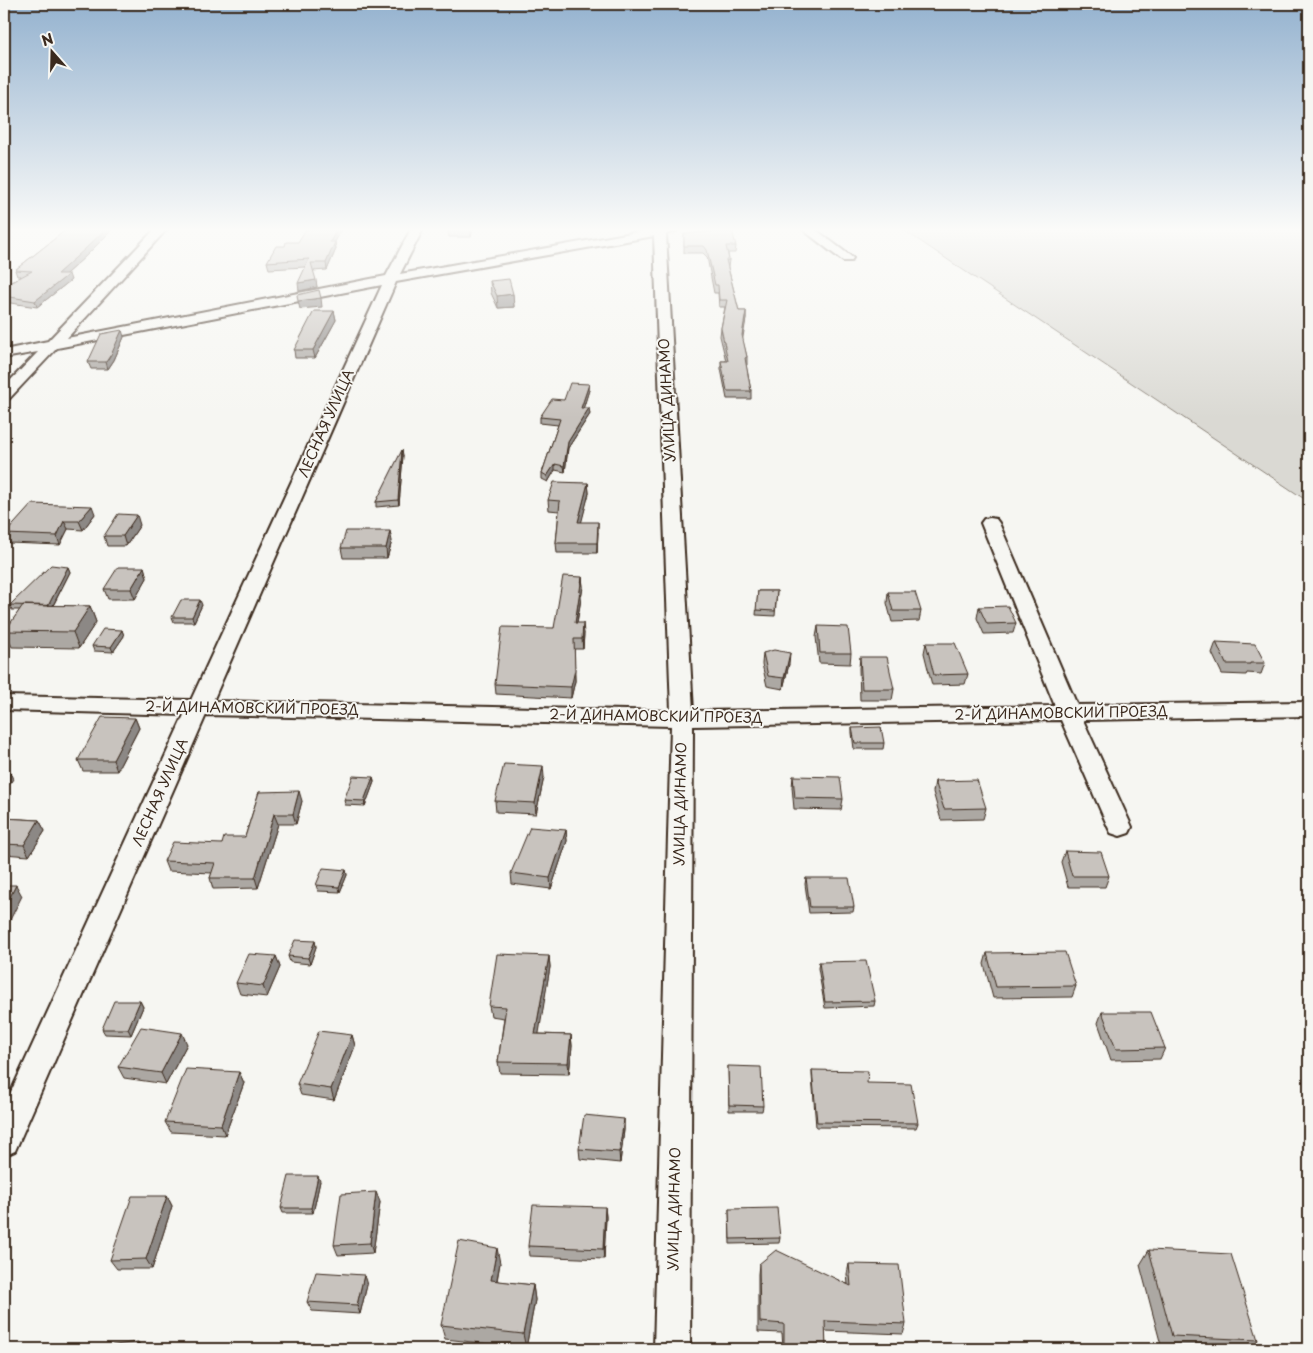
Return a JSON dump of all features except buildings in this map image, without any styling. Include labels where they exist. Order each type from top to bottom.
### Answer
[{"type":"street","points":[[4,396],[102,292]]},
{"type":"street","points":[[4,354],[319,292]]},
{"type":"street","name":"ЛЕСНАЯ УЛИЦА","points":[[4,1142],[385,292]]},
{"type":"street","name":"УЛИЦА ДИНАМО","points":[[666,292],[682,719],[672,1349]]},
{"type":"street","points":[[990,523],[1068,713],[1120,827]]},
{"type":"street","name":"2-Й ДИНАМОВСКИЙ ПРОЕЗД","points":[[4,702],[682,719],[1309,709]]},
{"type":"shaded area","points":[[996,292],[1309,292],[1309,502]]}]
